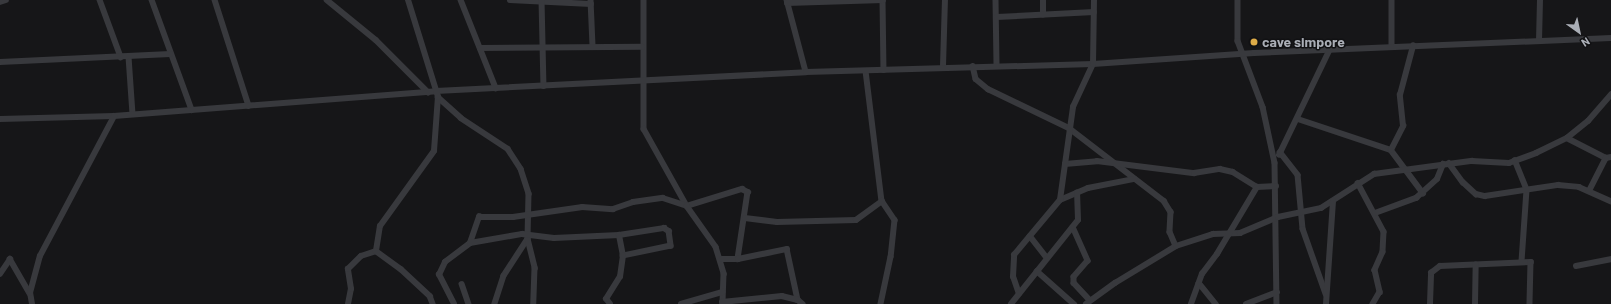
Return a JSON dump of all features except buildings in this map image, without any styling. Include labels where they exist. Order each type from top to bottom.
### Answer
[{"type":"street","points":[[0,2],[6,0]]},
{"type":"street","points":[[100,0],[121,57]]},
{"type":"street","points":[[152,0],[170,54],[192,110]]},
{"type":"street","points":[[215,0],[248,106]]},
{"type":"street","points":[[327,0],[376,40],[428,92]]},
{"type":"street","points":[[376,251],[380,226],[434,151],[437,94],[408,0]]},
{"type":"street","points":[[461,0],[496,88]]},
{"type":"street","points":[[510,0],[591,2],[593,46]]},
{"type":"street","points":[[644,0],[642,47],[644,129],[687,206],[722,259],[722,303],[782,296],[798,300],[803,304]]},
{"type":"street","points":[[806,72],[787,1],[883,0],[884,70]]},
{"type":"street","points":[[943,66],[945,0]]},
{"type":"street","points":[[996,0],[997,65]]},
{"type":"street","points":[[1043,0],[1043,15]]},
{"type":"street","points":[[1060,200],[1073,107],[1094,64],[1094,0]]},
{"type":"street","points":[[1238,0],[1236,20],[1243,54],[1263,107],[1275,163],[1278,217],[1277,304]]},
{"type":"street","points":[[1392,0],[1392,47]]},
{"type":"street","points":[[1539,41],[1540,0]]},
{"type":"street","points":[[542,1],[544,86]]},
{"type":"street","points":[[997,17],[1094,12]]},
{"type":"street","points":[[0,120],[114,116],[428,92],[437,94],[496,88],[806,72],[866,71],[943,66],[1094,64],[1243,54],[1611,38]]},
{"type":"street","points":[[480,48],[543,46],[642,47]]},
{"type":"street","points":[[1391,150],[1403,126],[1400,95],[1413,46]]},
{"type":"street","points":[[1275,163],[1329,51]]},
{"type":"street","points":[[0,62],[170,54]]},
{"type":"street","points":[[130,57],[133,114]]},
{"type":"street","points":[[973,66],[976,79],[988,89],[1069,128],[1168,207],[1170,232],[1176,246]]},
{"type":"street","points":[[866,71],[882,201],[895,220],[891,257],[881,304]]},
{"type":"street","points":[[437,94],[461,118],[508,149],[521,169],[530,194],[528,237],[535,268],[534,304]]},
{"type":"street","points":[[1073,227],[1088,261],[1074,277],[1074,284],[1088,302],[1176,246],[1205,236],[1248,231],[1278,217],[1321,208],[1374,174],[1446,163],[1515,160],[1567,138],[1588,121],[1611,95]]},
{"type":"street","points":[[30,293],[40,256],[56,222],[114,116]]},
{"type":"street","points":[[1298,118],[1391,150],[1407,168],[1423,193]]},
{"type":"street","points":[[1567,138],[1609,158],[1589,191]]},
{"type":"street","points":[[1280,152],[1298,175],[1303,212],[1303,229],[1326,294]]},
{"type":"street","points":[[1515,160],[1527,190],[1522,262]]},
{"type":"street","points":[[1065,164],[1085,161],[1180,172],[1225,170],[1257,187],[1276,186]]},
{"type":"street","points":[[1446,163],[1476,194],[1485,196],[1558,185],[1589,191],[1611,201]]},
{"type":"street","points":[[1375,213],[1423,193],[1437,178],[1446,163]]},
{"type":"street","points":[[1018,294],[1013,277],[1012,259],[1060,200],[1077,193],[1134,179]]},
{"type":"street","points":[[1358,183],[1384,232],[1383,252],[1375,270],[1380,292],[1373,304]]},
{"type":"street","points":[[1191,304],[1202,274],[1217,254],[1227,234],[1257,187]]},
{"type":"street","points":[[470,243],[479,217],[528,214],[582,207],[614,209],[659,198],[687,206],[746,190],[749,195],[738,259]]},
{"type":"street","points":[[1011,304],[1073,227],[1079,217],[1077,193]]},
{"type":"street","points":[[745,218],[777,222],[856,220],[882,201]]},
{"type":"street","points":[[1326,304],[1333,201]]},
{"type":"street","points":[[454,304],[439,275],[445,262],[470,243],[506,236],[554,238],[619,235],[664,228],[669,231],[670,246],[623,256]]},
{"type":"street","points":[[610,304],[606,298],[620,277],[623,256],[619,235]]},
{"type":"street","points":[[1030,236],[1047,258]]},
{"type":"street","points":[[495,304],[504,276],[528,237]]},
{"type":"street","points":[[722,259],[738,259],[787,248],[798,300]]},
{"type":"street","points":[[348,304],[351,289],[348,269],[361,256],[376,251]]},
{"type":"street","points":[[376,251],[401,269],[430,296],[433,304]]},
{"type":"street","points":[[0,274],[10,259],[30,293],[32,304]]},
{"type":"street","points":[[1576,266],[1611,260]]},
{"type":"street","points":[[1430,304],[1431,274],[1436,268],[1531,262],[1530,304]]},
{"type":"street","points":[[1475,304],[1476,265]]},
{"type":"street","points":[[1037,271],[1074,304]]},
{"type":"street","points":[[1199,283],[1216,304]]},
{"type":"street","points":[[462,284],[469,304]]},
{"type":"street","points":[[681,304],[722,292]]},
{"type":"street","points":[[1246,304],[1277,292]]},
{"type":"place","name":"cave simpore","points":[[1254,42]]}]
